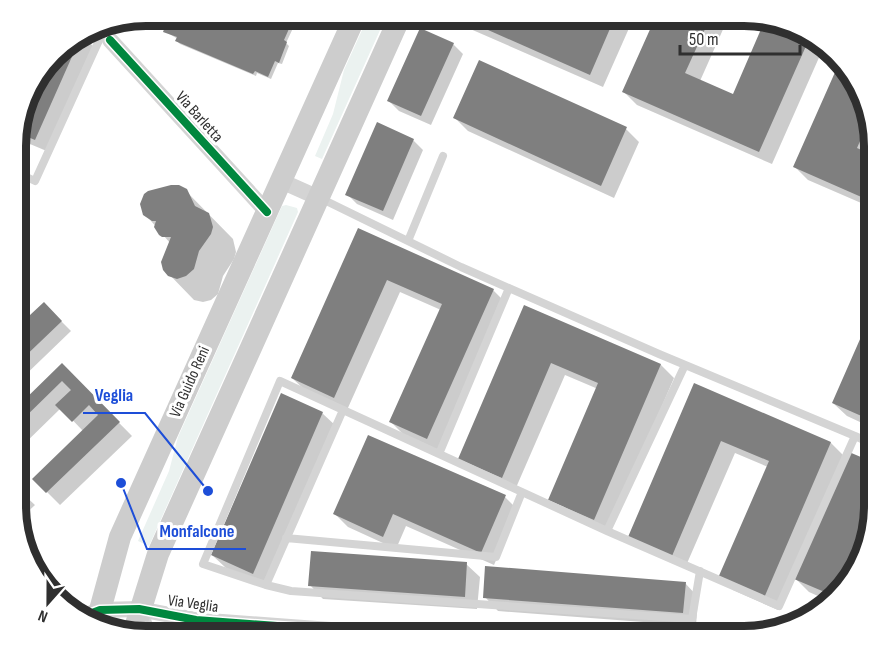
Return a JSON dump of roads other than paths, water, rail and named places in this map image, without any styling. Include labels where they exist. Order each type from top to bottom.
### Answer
[{"type":"main road","name":"Via Guido Reni","points":[[95,614],[120,537],[351,26]]},
{"type":"main road","points":[[135,625],[158,554],[396,26]]},
{"type":"street","name":"Via Barletta","points":[[106,38],[267,212]]},
{"type":"street","points":[[281,181],[319,198]]},
{"type":"street","points":[[139,609],[144,625]]},
{"type":"street","name":"Via Veglia","points":[[98,615],[139,609],[196,620],[264,625]]},
{"type":"lane","name":"Via Barletta","points":[[100,35],[106,38]]},
{"type":"lane","points":[[26,177],[35,181],[106,38]]},
{"type":"lane","points":[[408,241],[443,156]]},
{"type":"lane","points":[[319,198],[509,288],[864,440]]},
{"type":"lane","points":[[439,454],[509,288]]},
{"type":"lane","points":[[608,531],[685,365]]},
{"type":"lane","points":[[700,571],[692,619],[291,591],[203,564],[280,381],[608,531],[700,571],[779,606],[855,436]]},
{"type":"lane","points":[[266,585],[343,410]]},
{"type":"lane","points":[[286,538],[496,558],[522,492]]},
{"type":"place","name":"Monfalcone","points":[[121,483]]},
{"type":"place","name":"Veglia","points":[[208,491]]}]
